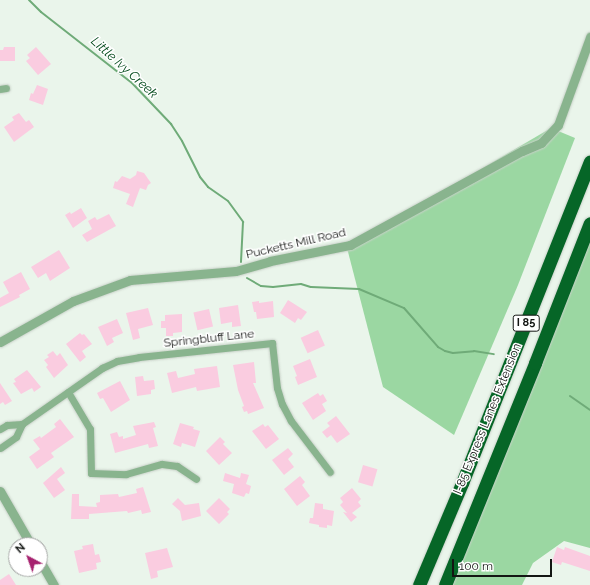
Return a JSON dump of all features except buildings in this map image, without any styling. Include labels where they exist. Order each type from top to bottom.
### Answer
[{"type":"highway","name":"I-85 Express Lanes Extension","points":[[419,585],[462,483],[590,162]]},
{"type":"highway","name":"I-85 Express Lanes Extension","points":[[445,585],[536,363],[590,223]]},
{"type":"street","name":"Pucketts Mill Road","points":[[0,342],[73,301],[130,280],[236,271],[270,261],[350,244],[541,143],[558,125],[590,37]]},
{"type":"street","name":"Springbluff Lane","points":[[1,446],[16,436],[22,424],[102,368],[117,361],[139,357],[272,343],[277,388],[282,404],[291,420],[330,472]]},
{"type":"street","points":[[68,392],[90,429],[91,473],[126,474],[162,464],[177,466],[196,479]]},
{"type":"street","name":"Springbluff Lane","points":[[0,429],[7,425],[22,424]]},
{"type":"street","points":[[0,492],[26,537]]},
{"type":"street","points":[[48,575],[54,585]]},
{"type":"green space","points":[[551,128],[575,138],[518,285],[454,435],[383,387],[347,248]]},
{"type":"green space","points":[[590,240],[590,548],[564,541],[533,563],[522,585],[453,585]]},
{"type":"waterway","name":"Little Ivy Creek","points":[[29,0],[41,12],[132,83],[171,124],[182,141],[200,177],[208,187],[228,201],[243,222],[241,262]]},
{"type":"waterway","name":"Little Ivy Creek","points":[[247,278],[261,286],[273,287],[301,284],[311,287],[359,289],[404,308],[438,347],[445,351],[453,353],[474,351],[494,354]]},
{"type":"waterway","name":"Little Ivy Creek","points":[[570,396],[590,410]]}]
